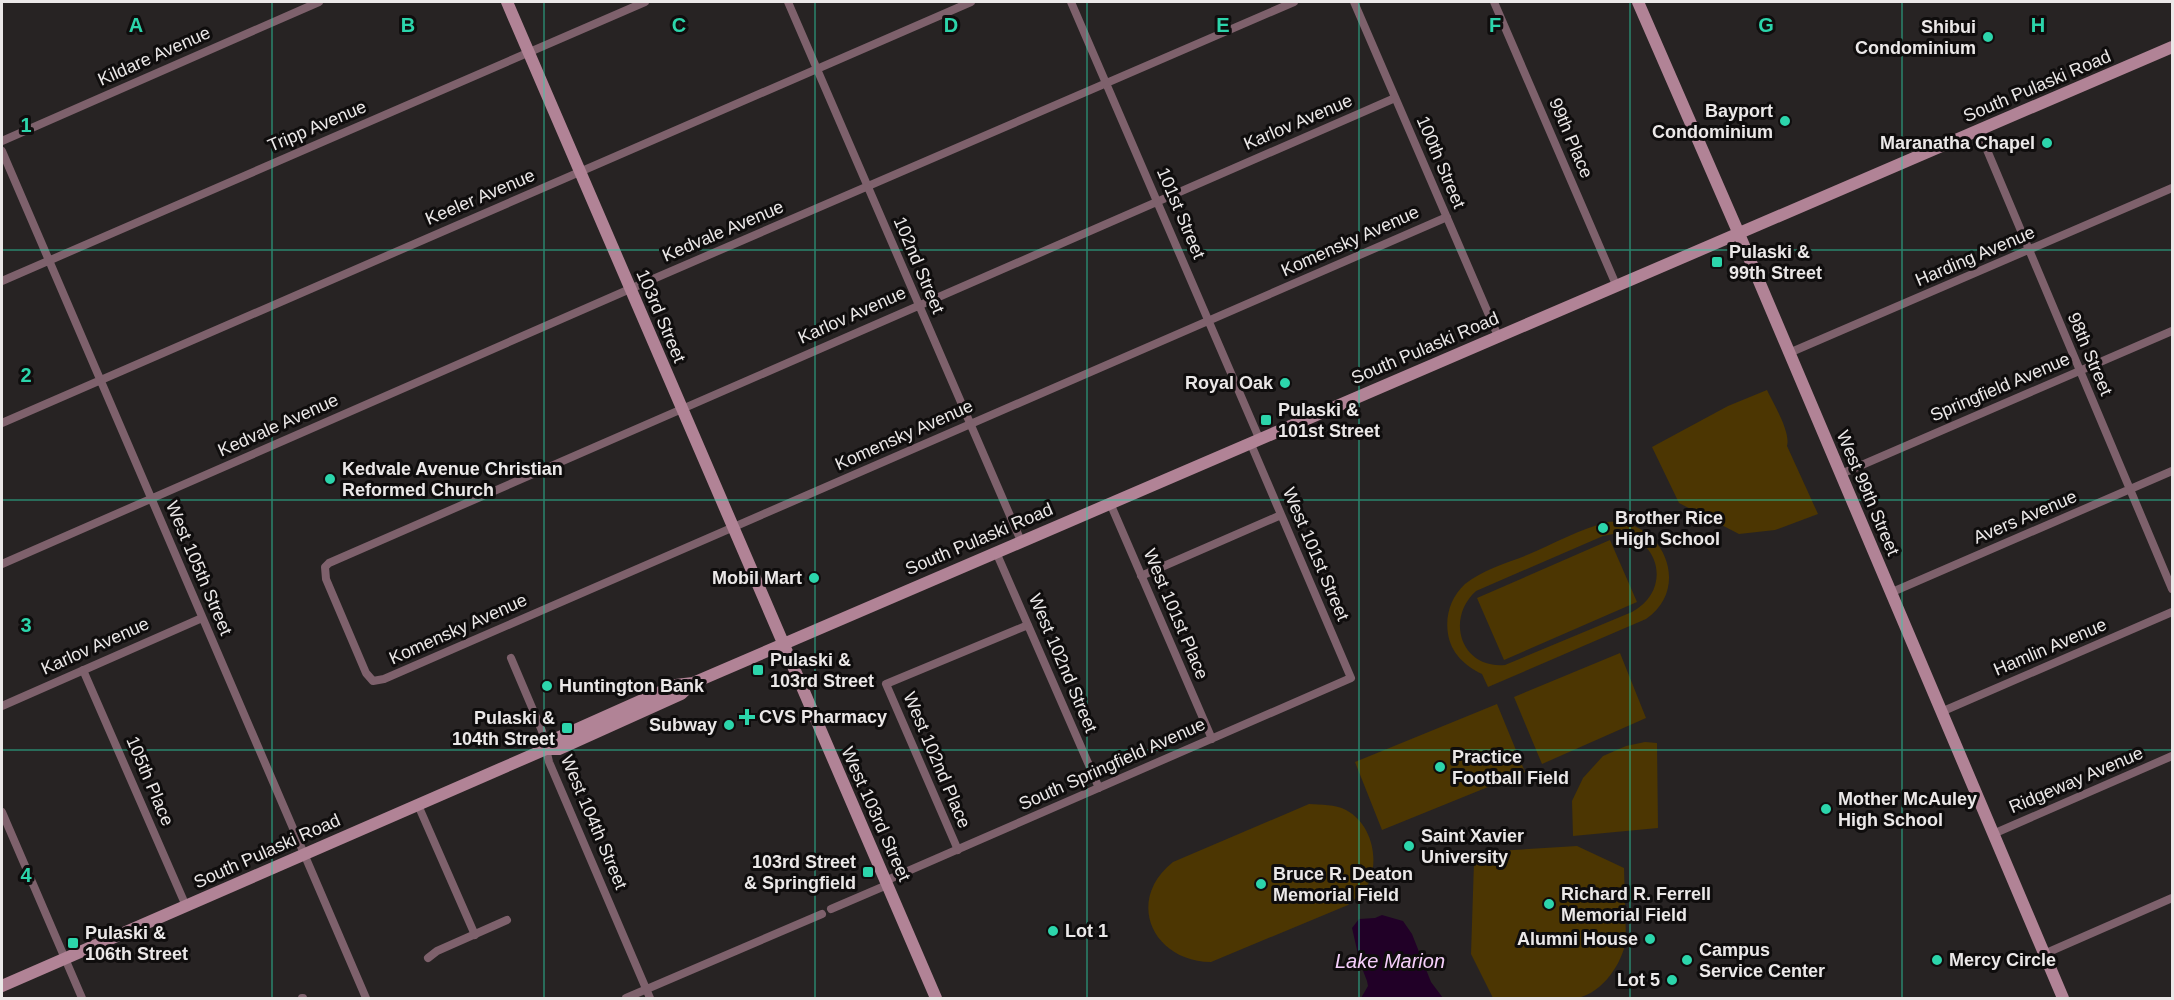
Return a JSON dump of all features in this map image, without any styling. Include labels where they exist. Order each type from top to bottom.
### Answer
[{"type":"main road","name":"103rd Street","points":[[507,2],[782,644]]},
{"type":"main road","name":"West 99th Street","points":[[1638,2],[1739,234],[2063,999]]},
{"type":"main road","name":"South Pulaski Road","points":[[2,986],[546,749],[555,739],[676,685],[693,683],[2172,47]]},
{"type":"main road","name":"West 103rd Street","points":[[782,644],[936,999]]},
{"type":"street","name":"Kildare Avenue","points":[[2,141],[319,2]]},
{"type":"street","name":"Tripp Avenue","points":[[2,281],[645,2]]},
{"type":"street","name":"102nd Street","points":[[788,2],[1021,541]]},
{"type":"street","name":"Keeler Avenue","points":[[2,423],[971,2]]},
{"type":"street","name":"101st Street","points":[[1071,2],[1209,321],[1254,440]]},
{"type":"street","name":"Kedvale Avenue","points":[[2,564],[1294,2]]},
{"type":"street","name":"100th Street","points":[[1354,2],[1498,336]]},
{"type":"street","name":"99th Place","points":[[1494,2],[1617,287]]},
{"type":"street","name":"Karlov Avenue","points":[[373,681],[366,673],[326,579],[325,567],[334,560],[1395,98]]},
{"type":"street","name":"98th Street","points":[[1978,131],[2172,589]]},
{"type":"street","name":"West 105th Street","points":[[2,151],[366,999]]},
{"type":"street","name":"Harding Avenue","points":[[1789,353],[2172,188]]},
{"type":"street","name":"Komensky Avenue","points":[[373,681],[384,679],[1447,217]]},
{"type":"street","name":"Springfield Avenue","points":[[1840,474],[2172,331]]},
{"type":"street","name":"West 101st Street","points":[[1254,440],[1281,515],[1352,678]]},
{"type":"street","name":"Avers Avenue","points":[[1890,593],[2172,471]]},
{"type":"street","name":"West 101st Place","points":[[1110,503],[1212,739]]},
{"type":"street","points":[[1141,576],[1281,515]]},
{"type":"street","name":"West 102nd Street","points":[[996,552],[1099,788]]},
{"type":"street","name":"Hamlin Avenue","points":[[1941,712],[2172,612]]},
{"type":"street","name":"Karlov Avenue","points":[[2,706],[202,618]]},
{"type":"street","name":"West 102nd Place","points":[[958,850],[886,684],[1028,625]]},
{"type":"street","name":"West 104th Street","points":[[511,658],[542,731],[549,762],[650,999]]},
{"type":"street","name":"105th Place","points":[[83,670],[186,906]]},
{"type":"street","name":"South Springfield Avenue","points":[[831,909],[958,850],[1352,678]]},
{"type":"street","name":"Ridgeway Avenue","points":[[1993,834],[2172,756]]},
{"type":"street","points":[[418,805],[475,935]]},
{"type":"street","points":[[2,812],[82,999]]},
{"type":"street","points":[[2044,954],[2172,898]]},
{"type":"street","points":[[626,999],[822,914]]},
{"type":"street","points":[[428,958],[436,951],[507,920]]},
{"type":"shaded area","points":[[1767,390],[1784,426],[1788,440],[1787,446],[1818,514],[1775,530],[1739,534],[1679,503],[1652,447],[1728,406]]},
{"type":"shaded area","points":[[1608,522],[1627,524],[1643,531],[1656,542],[1665,557],[1669,573],[1667,590],[1660,605],[1646,619],[1488,687],[1482,674],[1460,658],[1452,647],[1447,620],[1456,595],[1465,584],[1487,571]],"holes":[[[1618,533],[1644,545],[1652,556],[1656,567],[1656,580],[1652,592],[1644,603],[1632,612],[1505,665],[1490,664],[1478,659],[1468,651],[1462,640],[1461,615],[1467,602],[1476,591],[1603,536]]]},
{"type":"shaded area","points":[[1610,540],[1637,602],[1504,660],[1477,598]]},
{"type":"shaded area","points":[[1620,653],[1646,718],[1542,764],[1514,697]]},
{"type":"shaded area","name":"Practice Football Field","points":[[1497,704],[1525,772],[1382,830],[1355,762]]},
{"type":"shaded area","points":[[1645,742],[1657,743],[1658,828],[1573,836],[1572,801],[1583,778],[1603,756],[1626,746]]},
{"type":"shaded area","points":[[1309,804],[1342,808],[1354,816],[1367,831],[1373,850],[1373,870],[1368,884],[1357,897],[1348,905],[1211,962],[1190,959],[1173,951],[1160,940],[1152,926],[1148,910],[1150,894],[1158,877],[1173,862]]},
{"type":"shaded area","name":"Richard R. Ferrell Memorial Field","points":[[1577,846],[1624,868],[1626,940],[1616,967],[1595,990],[1578,998],[1493,998],[1471,954],[1474,862],[1482,852]]},
{"type":"water","name":"Lake Marion","points":[[1382,915],[1403,921],[1412,934],[1431,982],[1443,998],[1361,998],[1368,986],[1352,928],[1359,919]]},
{"type":"place","name":"Shibui Condominium","points":[[1988,37]]},
{"type":"place","name":"Bayport Condominium","points":[[1785,121]]},
{"type":"place","name":"Maranatha Chapel","points":[[2047,143]]},
{"type":"place","name":"Pulaski & 99th Street","points":[[1717,262]]},
{"type":"place","name":"Royal Oak","points":[[1285,383]]},
{"type":"place","name":"Pulaski & 101st Street","points":[[1266,420]]},
{"type":"place","name":"Kedvale Avenue Christian Reformed Church","points":[[330,479]]},
{"type":"place","name":"Brother Rice High School","points":[[1603,528]]},
{"type":"place","name":"Mobil Mart","points":[[814,578]]},
{"type":"place","name":"Pulaski & 103rd Street","points":[[758,670]]},
{"type":"place","name":"Huntington Bank","points":[[547,686]]},
{"type":"place","name":"CVS Pharmacy","points":[[747,717]]},
{"type":"place","name":"Subway","points":[[729,725]]},
{"type":"place","name":"Pulaski & 104th Street","points":[[567,728]]},
{"type":"place","name":"Practice Football Field","points":[[1440,767]]},
{"type":"place","name":"Mother McAuley High School","points":[[1826,809]]},
{"type":"place","name":"Saint Xavier University","points":[[1409,846]]},
{"type":"place","name":"103rd Street & Springfield","points":[[868,872]]},
{"type":"place","name":"Bruce R. Deaton Memorial Field","points":[[1261,884]]},
{"type":"place","name":"Richard R. Ferrell Memorial Field","points":[[1549,904]]},
{"type":"place","name":"Lot 1","points":[[1053,931]]},
{"type":"place","name":"Alumni House","points":[[1650,939]]},
{"type":"place","name":"Pulaski & 106th Street","points":[[73,943]]},
{"type":"place","name":"Campus Service Center","points":[[1687,960]]},
{"type":"place","name":"Mercy Circle","points":[[1937,960]]},
{"type":"place","name":"Lot 5","points":[[1672,980]]}]
